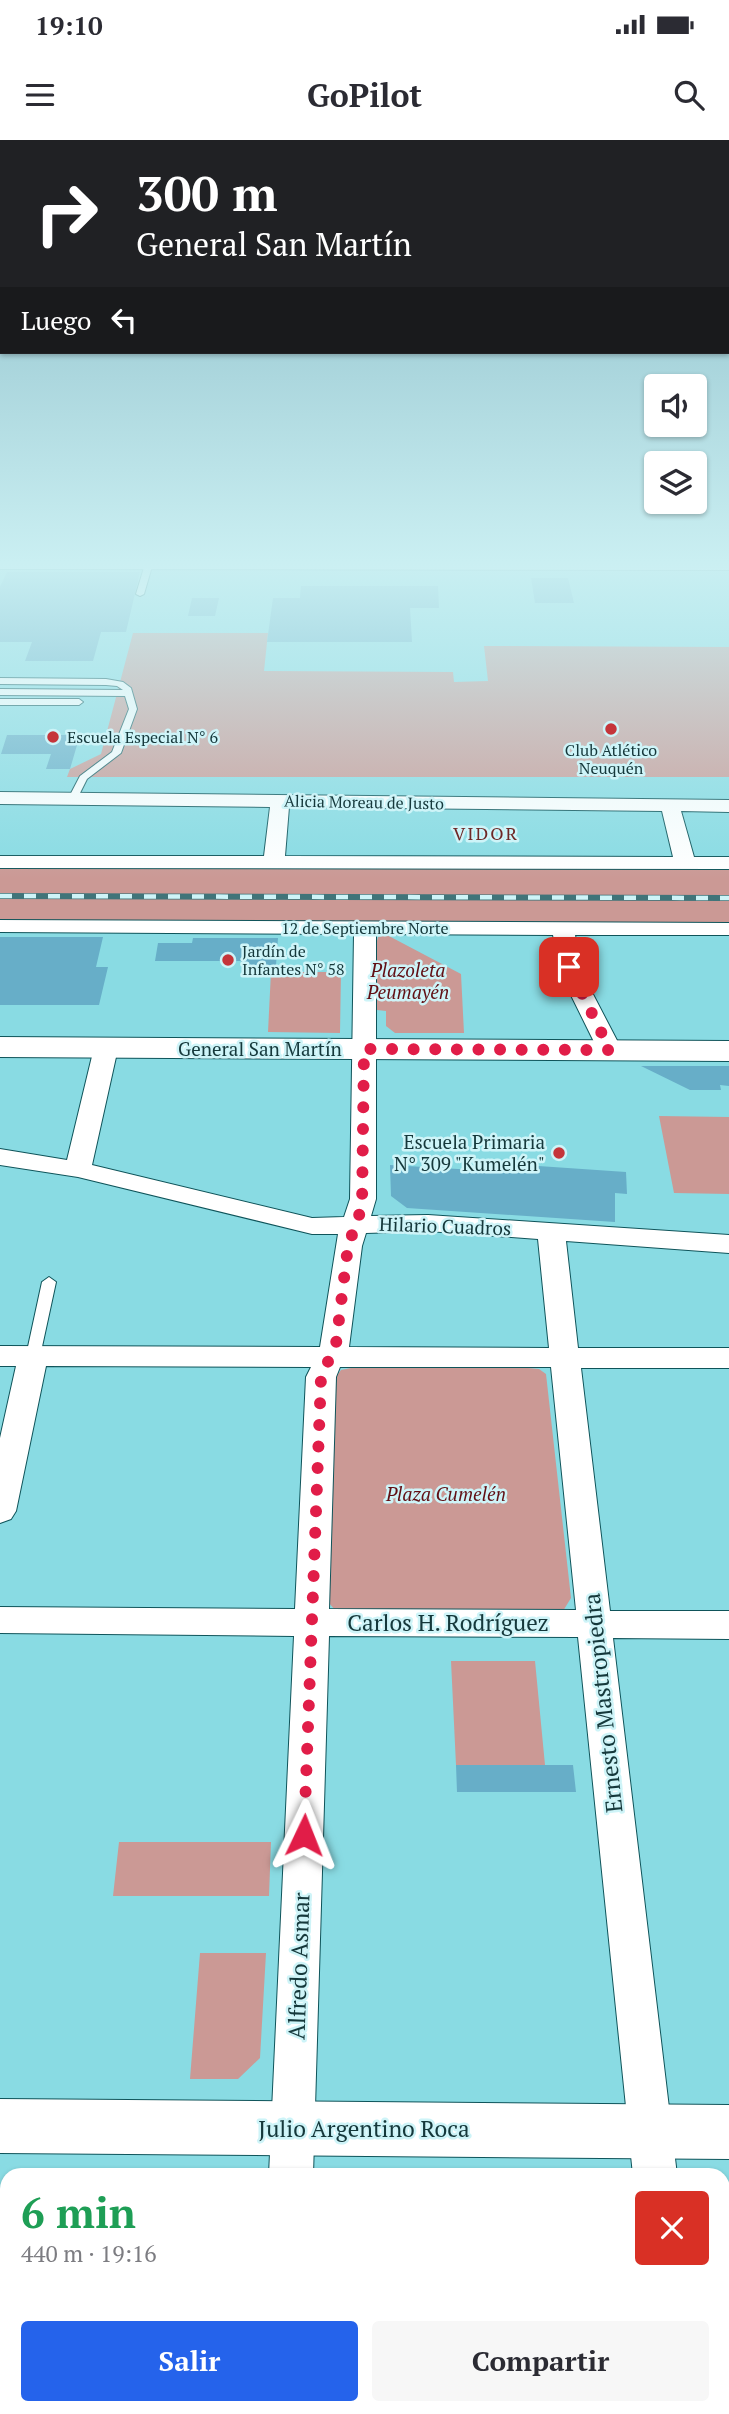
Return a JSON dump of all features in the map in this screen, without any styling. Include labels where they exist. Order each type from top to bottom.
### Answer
[{"type":"main road","name":"General San Martín","points":[[0,1047],[729,1051]]},
{"type":"street","name":"Alicia Moreau de Justo","points":[[0,798],[729,806]]},
{"type":"street","points":[[274,862],[280,801]]},
{"type":"street","points":[[670,806],[685,863]]},
{"type":"street","points":[[0,862],[729,863]]},
{"type":"street","name":"12 de Septiembre Norte","points":[[0,926],[729,929]]},
{"type":"street","name":"Alfredo Asmar","points":[[292,2152],[321,1377],[337,1337],[348,1246],[363,1199],[365,928]]},
{"type":"street","points":[[563,929],[572,975],[610,1050]]},
{"type":"street","points":[[78,1169],[106,1048]]},
{"type":"street","name":"Hilario Cuadros","points":[[0,1157],[78,1169],[297,1223],[327,1226],[410,1222],[729,1244]]},
{"type":"street","name":"Ernesto Mastropiedra","points":[[551,1231],[652,2154]]},
{"type":"street","points":[[0,1356],[729,1358]]},
{"type":"street","points":[[0,1511],[33,1356]]},
{"type":"street","name":"Carlos H. Rodríguez","points":[[0,1620],[729,1625]]},
{"type":"street","name":"Julio Argentino Roca","points":[[0,2126],[292,2152],[652,2154],[729,2132]]},
{"type":"lane","points":[[0,681],[106,682],[120,684],[129,693],[132,709],[116,753],[83,778],[73,799]]},
{"type":"lane","points":[[0,692],[129,693]]},
{"type":"lane","points":[[0,702],[107,702]]},
{"type":"lane","points":[[33,1356],[49,1282]]},
{"type":"green space","points":[[124,667],[453,672],[454,682],[488,681],[486,667],[729,667],[729,777],[67,777],[70,769],[101,754]]},
{"type":"green space","points":[[0,867],[729,869],[729,924],[0,921]]},
{"type":"green space","name":"Plazoleta Peumayén","points":[[387,935],[461,974],[464,1033],[395,1033],[386,1026],[386,1011],[377,1010],[377,941],[378,937]]},
{"type":"green space","points":[[271,972],[341,972],[340,1033],[268,1032]]},
{"type":"green space","points":[[659,1116],[729,1117],[729,1194],[674,1193]]},
{"type":"green space","name":"Plaza Cumelén","points":[[356,1367],[528,1368],[539,1369],[546,1374],[571,1598],[563,1611],[335,1610],[328,1602],[335,1378],[341,1370]]},
{"type":"green space","points":[[451,1661],[535,1661],[545,1765],[456,1765]]},
{"type":"green space","points":[[119,1842],[271,1842],[269,1896],[113,1896]]},
{"type":"green space","points":[[200,1953],[266,1953],[260,2058],[238,2079],[190,2079]]},
{"type":"building","points":[[7,735],[80,735],[70,769],[46,769],[51,754],[1,754]]},
{"type":"building","points":[[0,937],[103,937],[96,967],[108,967],[99,1005],[0,1005]]},
{"type":"building","points":[[193,938],[278,938],[276,965],[241,965],[241,961],[155,961],[158,943],[192,943]]},
{"type":"building","points":[[641,1066],[729,1066],[729,1086],[720,1085],[721,1090],[690,1090]]},
{"type":"building","points":[[509,1164],[626,1172],[627,1194],[615,1193],[615,1222],[407,1208],[391,1196],[390,1165],[509,1172]]},
{"type":"building","points":[[456,1765],[573,1765],[576,1792],[457,1792]]},
{"type":"railway","points":[[0,896],[729,898]]},
{"type":"place","name":"Club Atlético Neuquén","points":[[611,729]]},
{"type":"place","name":"Escuela Especial N° 6","points":[[53,737]]},
{"type":"place","name":"Jardín de Infantes N° 58","points":[[228,960]]},
{"type":"place","name":"Escuela Primaria N° 309 \"Kumelén\"","points":[[559,1153]]},
{"type":"district","name":"VIDOR","points":[[486,834]]},
{"type":"route","points":[[304,1835],[321,1377],[336,1344],[348,1246],[362,1207],[364,1049],[610,1050],[569,967]]}]
